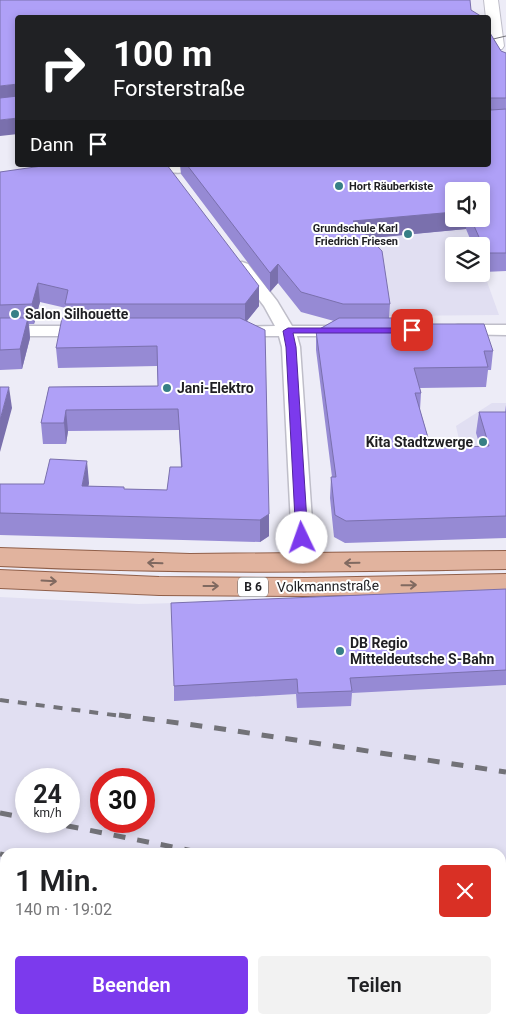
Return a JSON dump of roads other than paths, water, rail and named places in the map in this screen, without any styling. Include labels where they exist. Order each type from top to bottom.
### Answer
[{"type":"main road","name":"Volkmannstraße","points":[[0,557],[166,563],[304,564],[506,560]]},
{"type":"main road","name":"Volkmannstraße","points":[[0,579],[208,586],[307,587],[506,583]]},
{"type":"street","points":[[491,0],[497,48]]},
{"type":"street","points":[[169,172],[195,167]]},
{"type":"street","points":[[232,254],[279,316],[288,331],[291,347],[304,564]]},
{"type":"street","points":[[437,330],[506,330]]},
{"type":"street","points":[[0,331],[107,331]]},
{"type":"street","points":[[224,331],[358,331]]},
{"type":"tram line","points":[[491,40],[506,36]]},
{"type":"railway","points":[[0,700],[129,717]]},
{"type":"railway","points":[[119,715],[506,772]]},
{"type":"railway","points":[[0,813],[15,816]]},
{"type":"railway","points":[[80,828],[178,848]]},
{"type":"place","name":"Hort Räuberkiste","points":[[339,186]]},
{"type":"place","name":"Grundschule Karl Friedrich Friesen","points":[[408,234]]},
{"type":"place","name":"Salon Silhouette","points":[[15,314]]},
{"type":"place","name":"Jani-Elektro","points":[[167,388]]},
{"type":"place","name":"Kita Stadtzwerge","points":[[483,442]]},
{"type":"place","name":"DB Regio Mitteldeutsche S-Bahn","points":[[340,651]]}]
